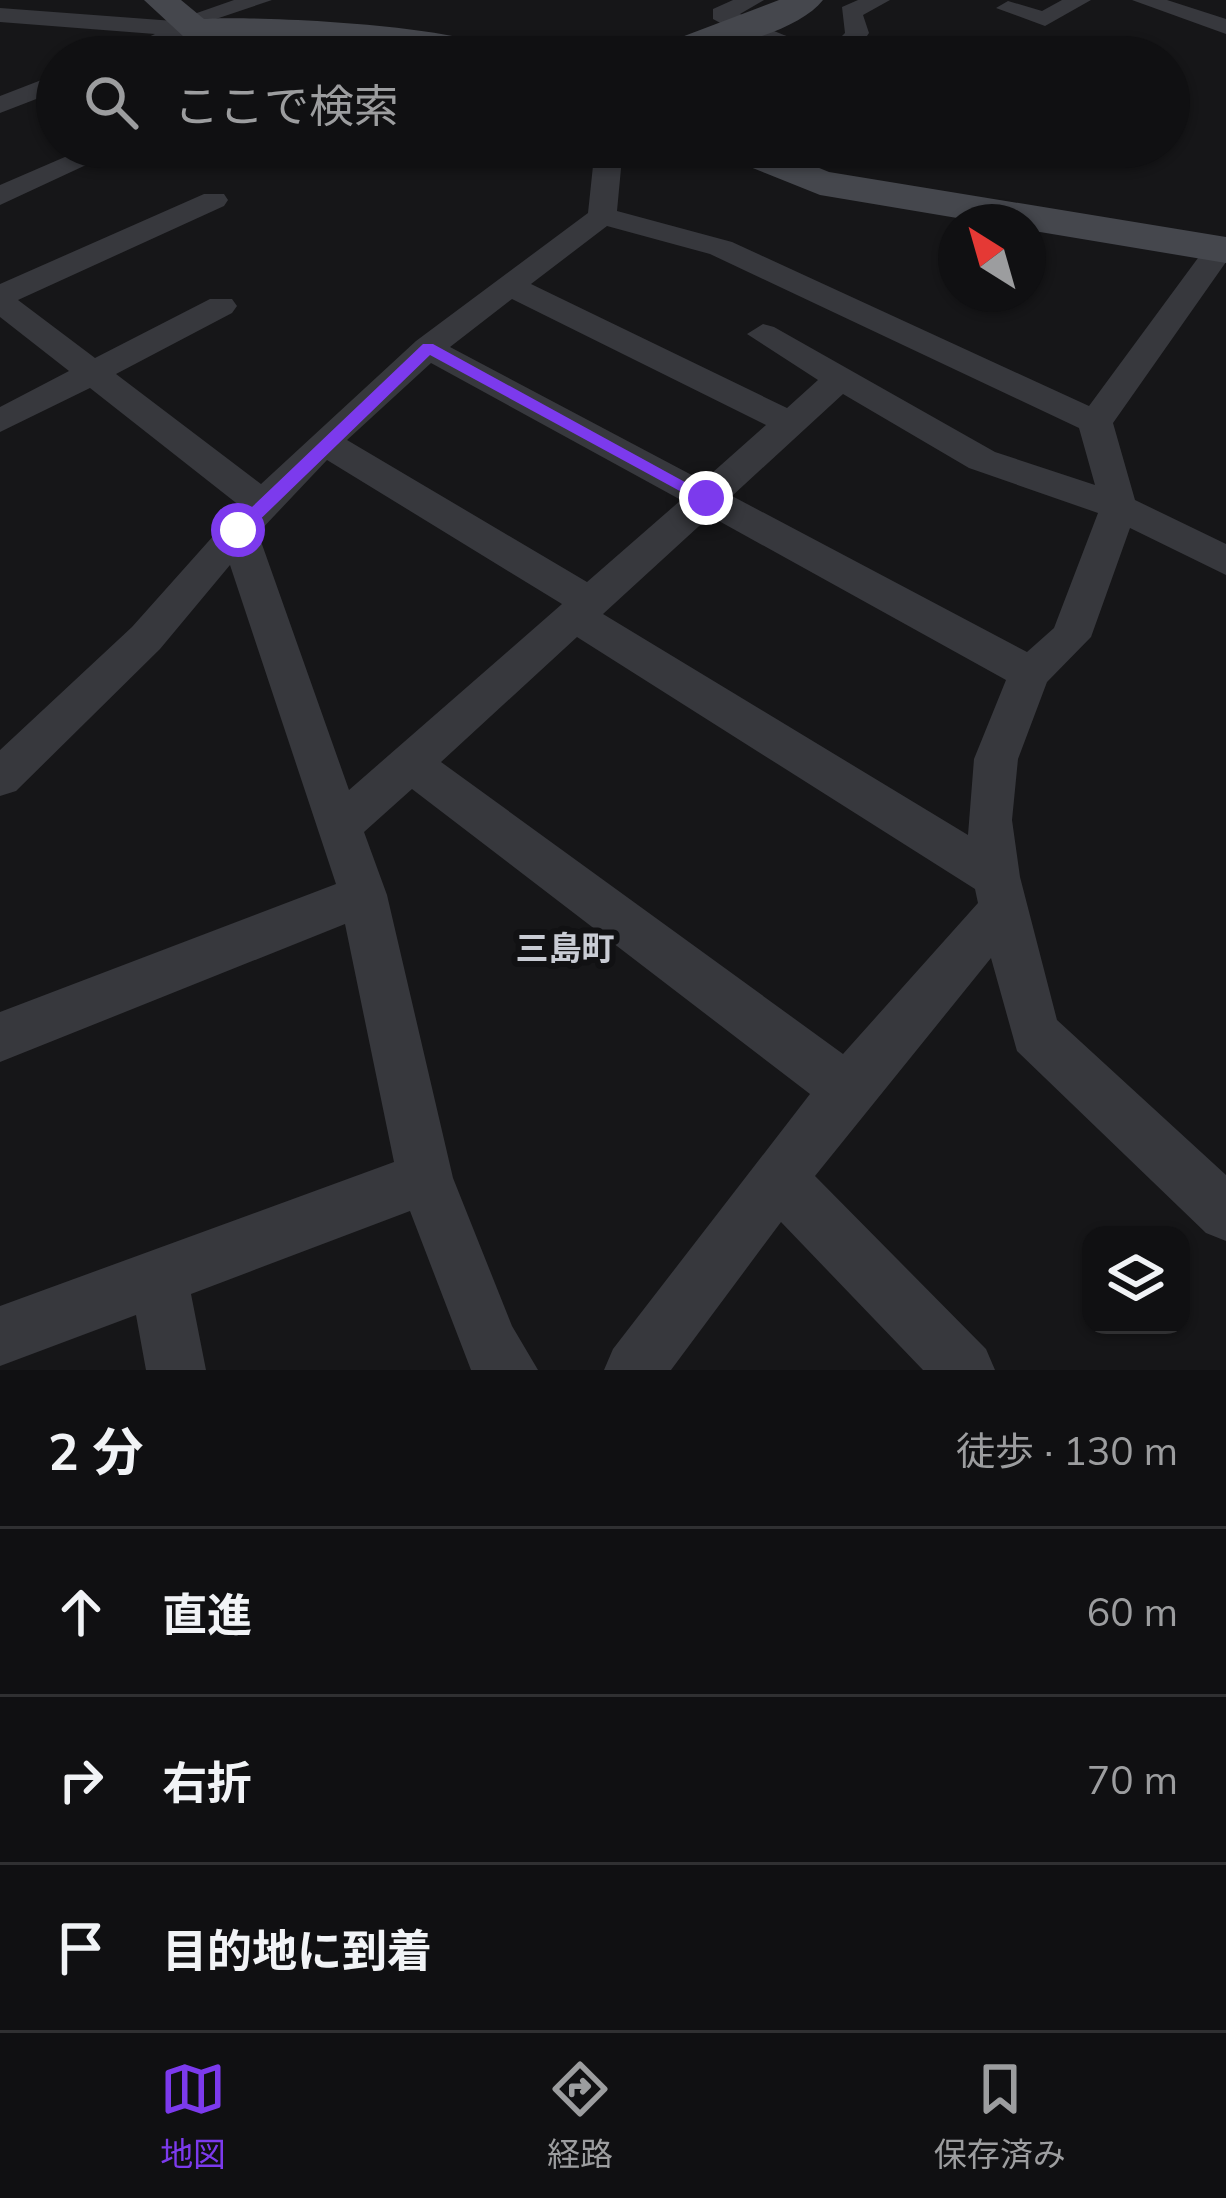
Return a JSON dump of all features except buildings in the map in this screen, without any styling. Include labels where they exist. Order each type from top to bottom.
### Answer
[{"type":"street","points":[[151,36],[181,17],[260,0]]},
{"type":"street","points":[[705,36],[750,14],[806,0]]},
{"type":"street","points":[[855,36],[850,12],[878,0]]},
{"type":"street","points":[[1008,8],[1045,19],[1079,0]]},
{"type":"street","points":[[1144,0],[1226,27]]},
{"type":"street","points":[[750,14],[774,36]]},
{"type":"street","points":[[0,15],[181,17],[305,25],[369,36]]},
{"type":"street","points":[[0,105],[36,90]]},
{"type":"street","points":[[0,196],[64,168]]},
{"type":"street","points":[[0,778],[146,638],[250,517],[324,442],[428,348],[602,216],[607,168]]},
{"type":"street","points":[[783,168],[820,184],[1223,250],[1095,422]]},
{"type":"street","points":[[214,200],[0,298],[93,373],[250,517],[363,895],[424,1178],[490,1346],[508,1370]]},
{"type":"street","points":[[602,216],[721,248],[1095,422],[1119,507],[1071,637],[1030,673],[995,759],[989,820],[1000,892],[1035,1034],[1226,1213]]},
{"type":"street","points":[[510,286],[790,423]]},
{"type":"street","points":[[0,421],[221,306]]},
{"type":"street","points":[[763,334],[982,460],[1119,507],[1226,561]]},
{"type":"street","points":[[428,348],[1030,673]]},
{"type":"street","points":[[341,825],[840,379]]},
{"type":"street","points":[[324,442],[583,610],[1000,892]]},
{"type":"street","points":[[411,764],[847,1089]]},
{"type":"street","points":[[634,1370],[1000,892]]},
{"type":"street","points":[[0,1037],[363,895]]},
{"type":"street","points":[[0,1336],[424,1178]]},
{"type":"street","points":[[779,1180],[965,1370]]},
{"type":"street","points":[[158,1276],[176,1370]]},
{"type":"district","name":"三島町","points":[[565,948]]},
{"type":"route","points":[[238,530],[324,442],[428,348],[706,498]]}]
